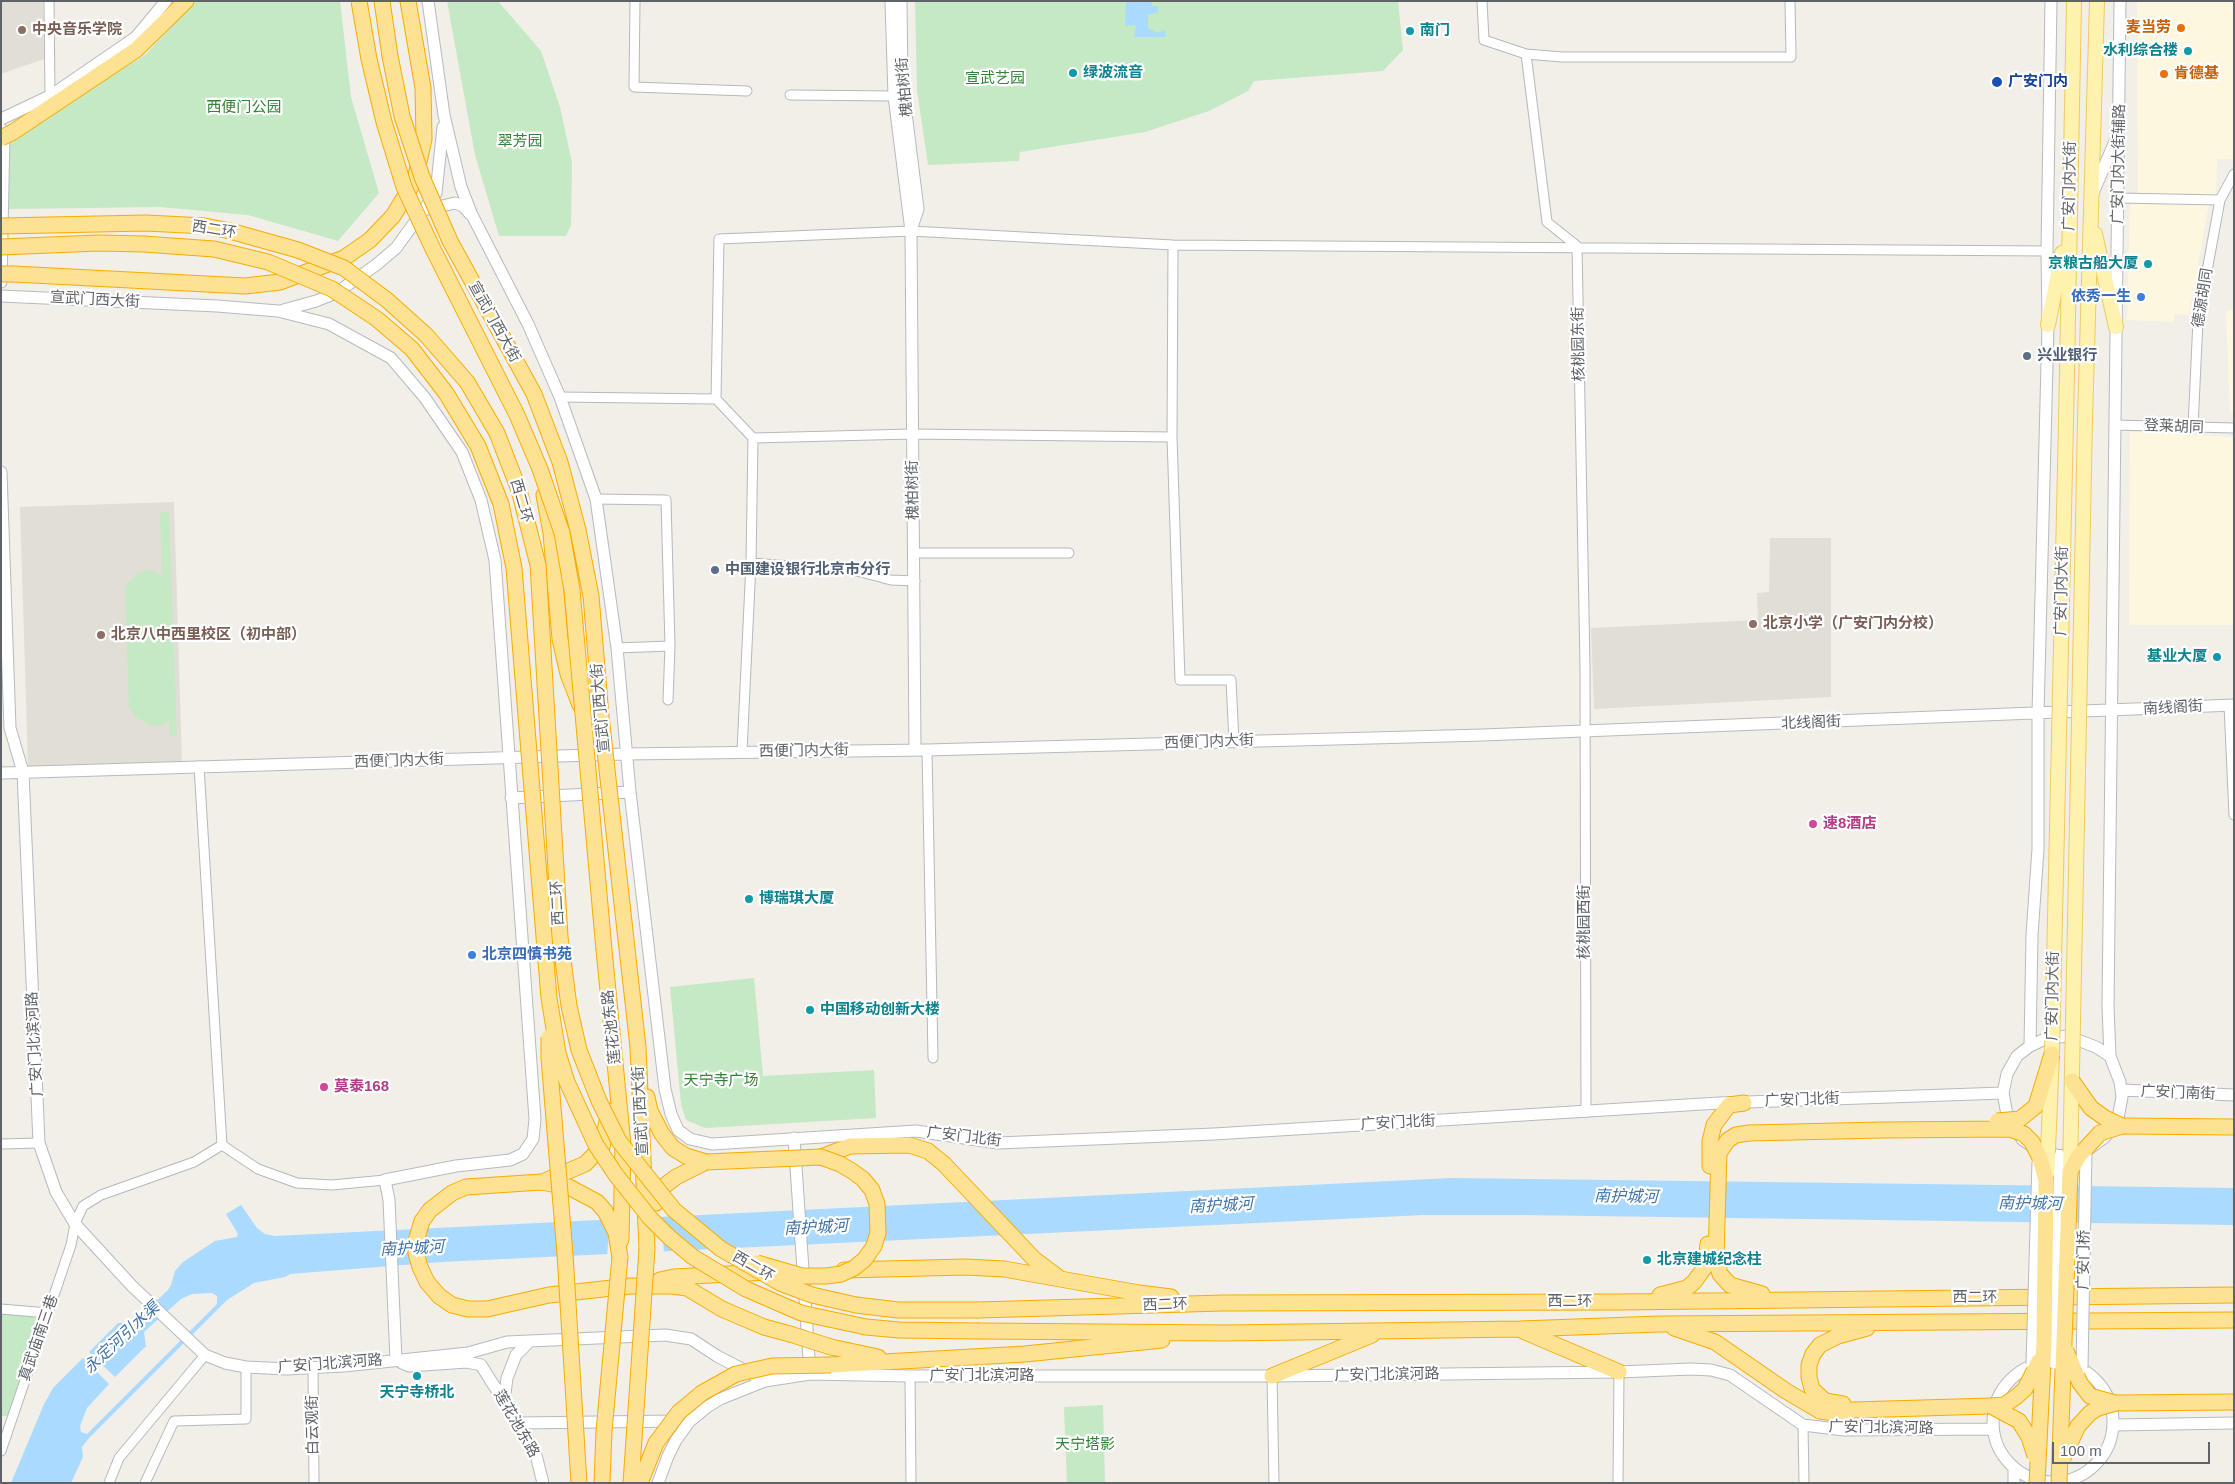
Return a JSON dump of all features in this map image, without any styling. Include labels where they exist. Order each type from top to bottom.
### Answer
[{"type":"highway","points":[[5,133],[136,50],[186,1]]},
{"type":"highway","name":"宣武门西大街","points":[[359,1],[369,59],[382,113],[404,187],[433,250],[517,415],[540,469],[562,533],[572,590],[584,718]]},
{"type":"highway","name":"宣武门西大街","points":[[382,1],[390,56],[402,116],[422,176],[450,241],[534,394],[560,462],[578,530],[591,596],[601,716],[638,1047],[647,1249]]},
{"type":"highway","points":[[6,277],[245,286],[280,282],[344,258],[370,240],[393,216],[415,180],[424,139],[423,88],[408,1]]},
{"type":"highway","name":"西二环","points":[[1,226],[100,222],[205,226],[230,230],[298,250],[344,268],[387,300],[426,334],[466,382],[497,434],[513,474],[519,490],[538,565],[560,937],[570,1006],[579,1050],[599,1102],[619,1141],[644,1175],[674,1210],[721,1249],[780,1283],[812,1295],[856,1305],[898,1310],[978,1310],[1223,1303],[1619,1302],[2234,1295]]},
{"type":"highway","name":"西二环","points":[[1,247],[99,243],[144,244],[214,249],[268,262],[332,289],[377,318],[412,349],[446,393],[478,446],[501,504],[514,568],[548,998],[558,1052],[567,1082],[596,1145],[616,1175],[650,1218],[693,1258],[746,1289],[776,1303],[829,1321],[866,1328],[899,1330],[1225,1333],[1520,1329],[1660,1324],[2234,1320]]},
{"type":"highway","name":"莲花池东路","points":[[584,718],[623,1145],[620,1256],[604,1431],[602,1483]]},
{"type":"highway","points":[[540,1182],[585,1164],[602,1147],[609,1112],[610,1073],[604,950]]},
{"type":"highway","points":[[548,998],[548,1058],[566,1254],[579,1483]]},
{"type":"highway","points":[[638,1047],[650,1111],[662,1134],[673,1148],[686,1156],[706,1162],[821,1157],[850,1146],[909,1145],[928,1151],[944,1164],[1034,1259],[1061,1280]]},
{"type":"highway","points":[[1713,1151],[1736,1135],[1749,1133],[2012,1121],[2020,1119],[2036,1106],[2052,1054]]},
{"type":"highway","points":[[2072,1081],[2091,1108],[2105,1118],[2122,1126]]},
{"type":"highway","points":[[1744,1102],[1728,1105],[1714,1125],[1712,1236],[1720,1274],[1730,1285],[1776,1297],[1816,1299]]},
{"type":"highway","points":[[1880,1126],[2010,1129],[2018,1131],[2032,1142],[2043,1166],[2046,1181],[2043,1352],[2037,1483]]},
{"type":"highway","points":[[2070,1172],[2078,1157],[2100,1133],[2122,1126],[2234,1127]]},
{"type":"highway","points":[[736,1258],[802,1276],[842,1274],[854,1268],[865,1259],[874,1246],[878,1233],[877,1204],[872,1190],[863,1179],[840,1164],[821,1157]]},
{"type":"highway","points":[[631,1483],[647,1249],[659,1190],[676,1178],[706,1162]]},
{"type":"highway","name":"广安门桥","points":[[2059,1483],[2070,1172]]},
{"type":"highway","points":[[620,1256],[616,1233],[605,1211],[597,1202],[569,1187],[540,1182],[466,1187],[440,1200],[422,1221],[416,1241],[416,1253],[427,1282],[439,1296],[452,1305],[468,1309],[487,1309],[549,1295],[630,1286],[674,1277],[798,1267],[822,1271],[966,1267],[1004,1269],[1139,1293],[1223,1303]]},
{"type":"highway","points":[[1619,1302],[1668,1294],[1687,1288],[1705,1267],[1712,1236]]},
{"type":"highway","points":[[630,1286],[687,1288],[731,1313],[764,1327],[831,1347],[899,1362]]},
{"type":"highway","points":[[1853,1410],[1843,1404],[1825,1401],[1812,1389],[1809,1378],[1809,1365],[1813,1354],[1820,1344],[1838,1336],[1888,1322]]},
{"type":"highway","points":[[1660,1324],[1715,1342],[1786,1391],[1820,1411],[1836,1413],[1892,1408],[2004,1405],[2025,1389],[2043,1352]]},
{"type":"highway","points":[[1520,1329],[1619,1372]]},
{"type":"highway","points":[[1272,1376],[1380,1331]]},
{"type":"highway","points":[[640,1483],[656,1443],[679,1412],[702,1393],[736,1374],[772,1366],[899,1362],[1025,1354],[1225,1333]]},
{"type":"highway","points":[[2065,1349],[2080,1383],[2090,1396],[2116,1403]]},
{"type":"highway","points":[[2060,1464],[2078,1426],[2090,1412],[2098,1408],[2116,1403],[2234,1402]]},
{"type":"highway","points":[[1991,1406],[2019,1421],[2029,1437],[2038,1467]]},
{"type":"main road","name":"广安门内大街","points":[[2046,1181],[2052,1054],[2074,1]]},
{"type":"main road","name":"广安门内大街","points":[[2076,846],[2090,214],[2097,1]]},
{"type":"main road","points":[[2090,214],[2116,327]]},
{"type":"main road","points":[[2048,325],[2069,215]]},
{"type":"main road","name":"广安门桥","points":[[2070,1172],[2076,846]]},
{"type":"street","points":[[49,1],[50,96]]},
{"type":"street","points":[[1,119],[50,96],[136,37],[166,1]]},
{"type":"street","name":"宣武门西大街","points":[[428,1],[444,115],[461,187],[472,215],[528,324],[560,397],[596,499],[617,648],[630,792],[665,1088],[671,1114],[678,1130],[690,1139],[712,1144],[794,1138]]},
{"type":"street","points":[[636,1],[634,87],[747,90]]},
{"type":"street","name":"槐柏树街","points":[[891,1],[894,96],[911,231],[915,750]]},
{"type":"street","name":"槐柏树街","points":[[901,1],[902,81],[918,209],[911,231]]},
{"type":"street","points":[[1482,1],[1484,40],[1526,54],[1562,57],[1791,57],[1790,1]]},
{"type":"street","points":[[742,751],[751,563],[753,438],[716,399],[719,239],[911,231],[1173,244],[2047,251],[2052,1]]},
{"type":"street","name":"广安门内大街辅路","points":[[2116,327],[2120,1]]},
{"type":"street","points":[[1526,54],[1547,222],[1577,246]]},
{"type":"street","points":[[790,96],[894,96]]},
{"type":"street","name":"宣武门西大街","points":[[278,311],[328,297],[346,288],[396,248],[436,192],[444,115]]},
{"type":"street","name":"广安门内大街","points":[[2091,197],[2119,130]]},
{"type":"street","points":[[5,133],[6,277]]},
{"type":"street","name":"德源胡同","points":[[2193,427],[2198,320],[2220,200],[2234,174]]},
{"type":"street","points":[[2118,198],[2220,200]]},
{"type":"street","points":[[423,210],[454,203],[463,206],[472,215]]},
{"type":"street","points":[[1173,244],[1172,437],[1180,680],[1231,680],[1234,742]]},
{"type":"street","name":"核桃园东街","points":[[1577,246],[1585,731]]},
{"type":"street","name":"广安门内大街","points":[[2030,1046],[2032,934],[2038,849],[2038,713],[2048,325],[2047,251]]},
{"type":"street","name":"宣武门西大街","points":[[1,296],[217,306],[278,311],[329,324],[391,358],[425,398],[462,452],[481,500],[495,560],[535,1119],[533,1139],[523,1154],[510,1160],[456,1166],[384,1180]]},
{"type":"street","points":[[2110,1056],[2096,1047],[2067,1036],[2045,1038],[2017,1056],[2007,1074],[2003,1093],[2008,1120],[2023,1140],[2038,1150],[2060,1156],[2086,1151],[2105,1137],[2118,1118],[2122,1090],[2110,1056],[2108,1006],[2116,327]]},
{"type":"street","points":[[560,397],[716,399]]},
{"type":"street","name":"登莱胡同","points":[[2115,425],[2234,428]]},
{"type":"street","points":[[753,438],[912,434],[1172,437]]},
{"type":"street","name":"广安门北滨河路","points":[[1,472],[10,728],[23,772],[40,1143],[56,1192],[74,1224],[132,1286],[205,1355],[246,1367],[313,1368],[396,1360]]},
{"type":"street","points":[[596,499],[666,500],[670,646],[668,700]]},
{"type":"street","points":[[913,554],[1069,552]]},
{"type":"street","points":[[751,563],[857,571],[891,580],[915,581]]},
{"type":"street","points":[[617,648],[670,646]]},
{"type":"street","points":[[2231,705],[2234,815]]},
{"type":"street","name":"南线阁街","points":[[2038,713],[2231,705]]},
{"type":"street","name":"北线阁街","points":[[1585,731],[2038,713]]},
{"type":"street","name":"西便门内大街","points":[[1,773],[509,757],[742,751],[927,750],[1585,731]]},
{"type":"street","name":"核桃园西街","points":[[1585,731],[1586,1112]]},
{"type":"street","points":[[927,750],[933,1058]]},
{"type":"street","points":[[199,766],[222,1145]]},
{"type":"street","points":[[511,798],[630,792]]},
{"type":"street","name":"广安门南街","points":[[2122,1090],[2234,1095]]},
{"type":"street","name":"广安门北街","points":[[794,1138],[916,1131],[998,1143],[1214,1134],[1744,1102],[2003,1093]]},
{"type":"street","points":[[794,1138],[797,1172],[798,1267],[810,1374]]},
{"type":"street","points":[[1,1144],[40,1143]]},
{"type":"street","points":[[222,1145],[258,1169],[297,1183],[332,1185],[384,1180],[389,1200],[396,1360],[468,1353],[507,1342],[665,1335],[691,1339],[717,1356],[765,1381]]},
{"type":"street","points":[[74,1224],[83,1206],[101,1195],[194,1162],[222,1145]]},
{"type":"street","points":[[2032,1364],[2038,1150]]},
{"type":"street","name":"广安门桥","points":[[2082,1368],[2086,1151]]},
{"type":"street","name":"广安门桥","points":[[2054,1363],[2060,1156]]},
{"type":"street","name":"真武庙南三巷","points":[[1,1450],[71,1245],[74,1224]]},
{"type":"street","points":[[1,1310],[48,1313]]},
{"type":"street","points":[[504,1401],[507,1378],[516,1355],[530,1341]]},
{"type":"street","points":[[109,1483],[119,1458],[205,1355]]},
{"type":"street","points":[[717,1356],[724,1366],[725,1378],[720,1400]]},
{"type":"street","name":"莲花池东路","points":[[396,1360],[409,1366],[467,1362],[481,1365],[535,1451],[543,1483]]},
{"type":"street","points":[[2054,1363],[2082,1368],[2105,1390],[2112,1408],[2114,1425],[2108,1448],[2092,1469],[2075,1479],[2050,1482],[2032,1478],[2014,1468],[2001,1450],[1993,1429],[1995,1401],[2004,1386],[2032,1364],[2054,1363]]},
{"type":"street","points":[[145,1483],[174,1421],[246,1419],[246,1367]]},
{"type":"street","name":"白云观街","points":[[313,1368],[314,1483]]},
{"type":"street","name":"广安门北滨河路","points":[[690,1421],[720,1400],[765,1381],[810,1374],[910,1376],[1272,1376],[1619,1372],[1691,1369],[1711,1370],[1730,1375],[1803,1425],[1844,1430],[1993,1429]]},
{"type":"street","points":[[1618,1483],[1619,1372]]},
{"type":"street","points":[[910,1376],[911,1483]]},
{"type":"street","points":[[1272,1376],[1274,1483]]},
{"type":"street","points":[[518,1423],[690,1421]]},
{"type":"street","points":[[658,1483],[668,1456],[690,1421]]},
{"type":"street","points":[[2114,1425],[2234,1423]]},
{"type":"street","points":[[1803,1425],[1804,1483]]},
{"type":"street","points":[[2014,1468],[2014,1483]]},
{"type":"street","points":[[2089,1483],[2092,1469]]},
{"type":"shaded area","name":"中央音乐学院","points":[[1,1],[43,1],[44,59],[1,74]]},
{"type":"shaded area","points":[[2137,1],[2234,1],[2234,156],[2232,159],[2217,159],[2216,196],[2138,195]]},
{"type":"shaded area","points":[[2130,202],[2209,204],[2189,315],[2174,314],[2174,322],[2127,320]]},
{"type":"shaded area","points":[[2234,310],[2234,413],[2230,413],[2226,311]]},
{"type":"shaded area","points":[[2130,432],[2234,437],[2234,625],[2129,625]]},
{"type":"shaded area","name":"北京八中西里校区（初中部）","points":[[174,502],[182,762],[28,767],[20,507]]},
{"type":"shaded area","name":"北京小学（广安门内分校）","points":[[1770,538],[1831,538],[1831,697],[1594,709],[1591,628],[1758,620],[1757,593],[1769,592]]},
{"type":"green space","name":"西便门公园","points":[[196,1],[340,1],[351,97],[379,193],[338,241],[248,215],[160,207],[8,209],[9,138],[144,56]]},
{"type":"green space","name":"翠芳园","points":[[447,1],[498,1],[541,51],[560,107],[572,163],[571,225],[566,236],[499,236],[475,155]]},
{"type":"green space","name":"宣武艺园","points":[[915,1],[1398,1],[1403,50],[1383,71],[1254,81],[1248,91],[1209,111],[1145,132],[1020,152],[1019,161],[928,165],[917,90]]},
{"type":"green space","points":[[169,512],[177,736],[170,736],[169,720],[163,726],[149,725],[136,717],[129,708],[126,585],[139,573],[147,570],[156,572],[162,577],[160,513]]},
{"type":"green space","name":"天宁寺广场","points":[[754,978],[763,1076],[874,1070],[876,1118],[705,1128],[686,1120],[681,1104],[670,987]]},
{"type":"green space","points":[[1,1310],[48,1313],[13,1416],[1,1416]]},
{"type":"green space","name":"天宁塔影","points":[[1103,1405],[1105,1483],[1067,1483],[1064,1407]]},
{"type":"water","points":[[1126,1],[1152,1],[1152,6],[1158,6],[1158,12],[1148,15],[1148,28],[1157,33],[1165,30],[1166,37],[1134,37],[1136,25],[1125,26]]},
{"type":"water","name":"南护城河","points":[[1451,1178],[2234,1188],[2234,1225],[1424,1215],[441,1262],[290,1274],[285,1277],[254,1283],[227,1300],[90,1437],[82,1447],[83,1457],[71,1483],[11,1483],[44,1404],[53,1388],[83,1358],[109,1384],[87,1408],[80,1426],[81,1432],[87,1434],[217,1304],[217,1296],[212,1293],[192,1294],[181,1299],[144,1332],[146,1346],[115,1377],[89,1352],[118,1323],[134,1322],[168,1290],[175,1271],[183,1262],[215,1241],[237,1237],[238,1234],[226,1214],[241,1205],[257,1228],[265,1234],[275,1236]]},
{"type":"pier","points":[[661,1214],[664,1254],[607,1257],[610,1217]]},
{"type":"waterway","name":"永定河引水渠","points":[[80,1377],[109,1351]]},
{"type":"place","name":"麦当劳","points":[[2181,28]]},
{"type":"place","name":"中央音乐学院","points":[[22,30]]},
{"type":"place","name":"南门","points":[[1410,31]]},
{"type":"place","name":"水利综合楼","points":[[2188,51]]},
{"type":"place","name":"绿波流音","points":[[1073,73]]},
{"type":"place","name":"肯德基","points":[[2164,74]]},
{"type":"place","name":"广安门内","points":[[1997,82]]},
{"type":"place","name":"京粮古船大厦","points":[[2148,264]]},
{"type":"place","name":"依秀一生","points":[[2141,297]]},
{"type":"place","name":"兴业银行","points":[[2027,356]]},
{"type":"place","name":"中国建设银行北京市分行","points":[[715,570]]},
{"type":"place","name":"北京小学（广安门内分校）","points":[[1753,624]]},
{"type":"place","name":"北京八中西里校区（初中部）","points":[[101,635]]},
{"type":"place","name":"基业大厦","points":[[2217,657]]},
{"type":"place","name":"速8酒店","points":[[1813,824]]},
{"type":"place","name":"博瑞琪大厦","points":[[749,899]]},
{"type":"place","name":"北京四慎书苑","points":[[472,955]]},
{"type":"place","name":"中国移动创新大楼","points":[[810,1010]]},
{"type":"place","name":"莫泰168","points":[[324,1087]]},
{"type":"place","name":"北京建城纪念柱","points":[[1647,1260]]},
{"type":"place","name":"天宁寺桥北","points":[[417,1376]]}]
